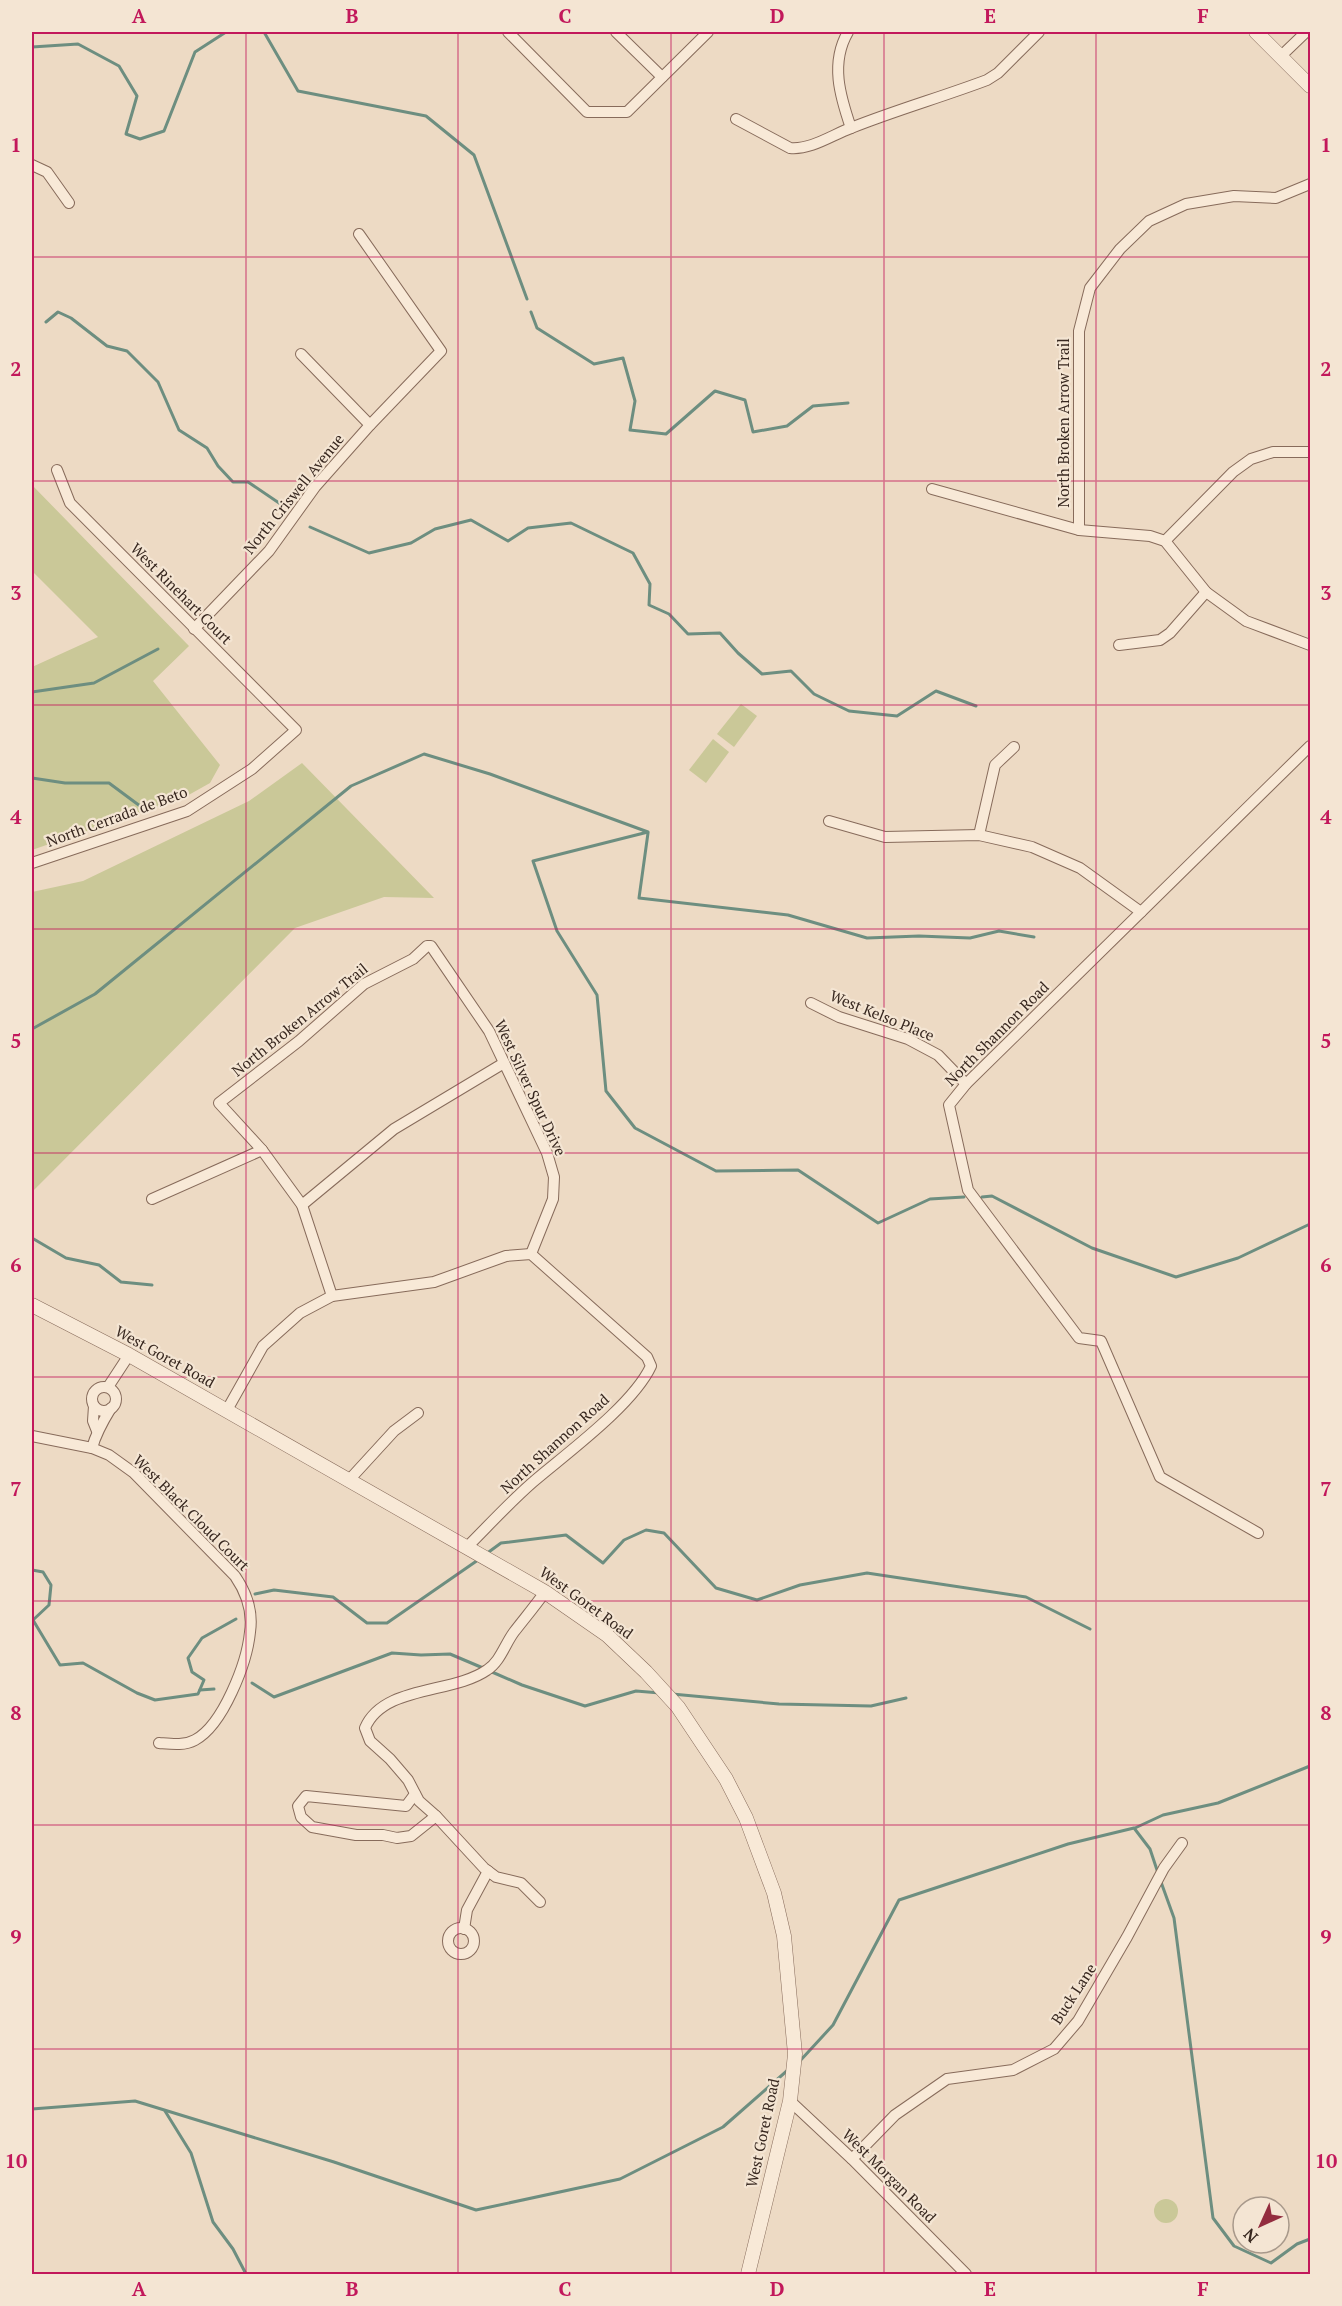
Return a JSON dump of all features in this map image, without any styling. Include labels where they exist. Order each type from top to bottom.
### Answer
[{"type":"street","points":[[508,32],[587,112],[627,112],[708,32]]},
{"type":"street","points":[[616,32],[662,77]]},
{"type":"street","points":[[848,32],[838,55],[838,79],[841,98],[851,128]]},
{"type":"street","points":[[736,119],[790,148],[795,149],[823,141],[851,128],[987,80],[998,73],[1039,32]]},
{"type":"street","points":[[1256,32],[1311,86]]},
{"type":"street","points":[[1281,56],[1306,32]]},
{"type":"street","points":[[32,165],[48,172],[69,203]]},
{"type":"street","name":"North Broken Arrow Trail","points":[[1079,530],[1079,331],[1090,288],[1120,249],[1149,221],[1186,204],[1234,196],[1276,198],[1311,184]]},
{"type":"street","name":"North Criswell Avenue","points":[[194,629],[270,551],[315,488],[369,425],[441,351],[358,234]]},
{"type":"street","points":[[301,354],[369,425]]},
{"type":"street","points":[[1165,541],[1233,472],[1251,459],[1273,452],[1311,452]]},
{"type":"street","name":"West Rinehart Court","points":[[57,470],[70,503],[296,730]]},
{"type":"street","points":[[932,489],[1079,530],[1150,536],[1165,541],[1206,592],[1246,621],[1311,645]]},
{"type":"street","points":[[1119,645],[1160,640],[1170,633],[1206,592]]},
{"type":"street","name":"North Cerrada de Beto","points":[[32,863],[187,811],[252,769],[296,730]]},
{"type":"street","name":"North Shannon Road","points":[[1258,1533],[1160,1477],[1101,1341],[1079,1338],[968,1190],[949,1105],[966,1084],[1311,746]]},
{"type":"street","points":[[980,835],[995,765],[1014,747]]},
{"type":"street","points":[[829,821],[885,837],[980,835],[1032,847],[1080,868],[1141,912]]},
{"type":"street","name":"North Broken Arrow Trail","points":[[262,1150],[219,1103],[299,1041],[364,984],[413,959],[423,948],[431,946]]},
{"type":"street","name":"West Silver Spur Drive","points":[[431,946],[489,1031],[547,1153],[554,1177],[553,1199],[531,1254]]},
{"type":"street","name":"West Kelso Place","points":[[811,1003],[840,1017],[908,1040],[938,1055],[966,1084]]},
{"type":"street","points":[[302,1205],[394,1129],[504,1063]]},
{"type":"street","points":[[152,1199],[262,1150],[302,1205],[332,1296]]},
{"type":"street","points":[[227,1410],[263,1346],[300,1313],[332,1296],[434,1282],[506,1257],[531,1254]]},
{"type":"street","name":"North Shannon Road","points":[[467,1547],[530,1484],[614,1413],[647,1375],[651,1366],[647,1357],[531,1254]]},
{"type":"street","name":"West Goret Road","points":[[32,1305],[129,1355],[545,1592],[607,1635],[678,1707],[720,1770],[746,1818],[774,1893],[784,1936],[795,2054],[790,2101],[748,2274]]},
{"type":"street","points":[[108,1387],[129,1355]]},
{"type":"street","points":[[92,1448],[97,1431],[102,1426],[116,1398],[108,1387],[100,1387],[92,1394],[93,1422],[97,1431]]},
{"type":"street","points":[[94,1406],[102,1411],[111,1408]]},
{"type":"street","points":[[350,1479],[394,1431],[418,1413]]},
{"type":"street","name":"West Black Cloud Court","points":[[32,1436],[92,1448],[109,1455],[134,1473],[235,1576],[245,1591],[250,1613],[250,1632],[231,1695],[222,1713],[210,1729],[195,1741],[179,1745],[159,1743]]},
{"type":"street","points":[[540,1902],[522,1883],[496,1877],[489,1871],[419,1801],[402,1773],[370,1741],[365,1728],[370,1717],[385,1706],[423,1690],[467,1681],[490,1669],[512,1634],[545,1592]]},
{"type":"street","points":[[415,1794],[406,1806],[306,1796],[298,1806],[301,1817],[312,1827],[356,1835],[383,1835],[397,1838],[411,1836],[436,1816]]},
{"type":"street","name":"Buck Lane","points":[[852,2159],[895,2115],[947,2079],[1013,2070],[1054,2049],[1078,2021],[1164,1868],[1182,1843]]},
{"type":"street","points":[[465,1929],[467,1911],[489,1871]]},
{"type":"street","name":"West Morgan Road","points":[[790,2101],[852,2159],[966,2274]]},
{"type":"shaded area","points":[[32,485],[189,646],[153,681],[220,765],[210,783],[185,797],[32,850],[32,667],[98,637],[32,571]]},
{"type":"shaded area","points":[[741,704],[757,716],[734,747],[717,734]]},
{"type":"shaded area","points":[[713,739],[729,752],[706,783],[689,770]]},
{"type":"shaded area","points":[[302,763],[434,898],[384,897],[295,928],[32,1192],[32,892],[83,881],[249,801]]},
{"type":"shaded area","points":[[1166,2199],[1175,2202],[1178,2211],[1175,2220],[1166,2223],[1157,2220],[1154,2211],[1157,2202]]},
{"type":"waterway","points":[[32,47],[78,44],[119,66],[137,96],[126,134],[140,139],[164,131],[195,52],[226,32]]},
{"type":"waterway","points":[[264,32],[298,91],[426,116],[474,155],[527,299]]},
{"type":"waterway","points":[[46,322],[58,312],[71,318],[107,346],[127,351],[158,382],[179,430],[207,448],[218,466],[233,482],[248,482],[282,505]]},
{"type":"waterway","points":[[531,312],[537,328],[594,364],[623,358],[635,401],[630,430],[666,434],[715,391],[745,400],[753,432],[787,426],[813,406],[848,403]]},
{"type":"waterway","points":[[310,527],[369,553],[411,543],[435,529],[471,520],[508,541],[528,528],[571,523],[633,553],[650,584],[649,605],[669,614],[688,634],[720,633],[762,674],[791,671],[814,694],[849,711],[897,716],[936,691],[976,706]]},
{"type":"waterway","points":[[32,692],[94,683],[158,649]]},
{"type":"waterway","points":[[32,1029],[95,994],[351,786],[424,754],[490,774],[648,832],[533,861],[557,931],[597,995],[606,1091],[635,1128],[716,1171],[798,1170],[878,1223],[930,1199],[964,1197]]},
{"type":"waterway","points":[[32,778],[65,783],[109,783],[140,806]]},
{"type":"waterway","points":[[648,833],[639,898],[788,915],[867,938],[919,936],[970,938],[999,931],[1034,937]]},
{"type":"waterway","points":[[982,1197],[992,1196],[1092,1248],[1176,1277],[1238,1258],[1310,1224]]},
{"type":"waterway","points":[[32,1238],[66,1258],[99,1265],[121,1282],[152,1285]]},
{"type":"waterway","points":[[486,1554],[501,1543],[566,1535],[603,1563],[624,1540],[646,1530],[664,1533],[716,1588],[757,1600],[800,1585],[867,1573],[1026,1597],[1090,1629]]},
{"type":"waterway","points":[[255,1594],[274,1590],[333,1597],[367,1623],[387,1623],[478,1560]]},
{"type":"waterway","points":[[32,1570],[43,1572],[51,1585],[49,1605],[33,1620],[60,1665],[83,1663],[137,1693],[155,1700],[198,1694],[204,1680],[192,1672],[188,1658],[202,1638],[236,1619]]},
{"type":"waterway","points":[[252,1683],[274,1697],[392,1653],[450,1654],[483,1668]]},
{"type":"waterway","points":[[492,1672],[522,1685],[585,1706],[636,1691],[660,1693]]},
{"type":"waterway","points":[[200,1690],[214,1689]]},
{"type":"waterway","points":[[672,1694],[779,1704],[871,1706],[906,1698]]},
{"type":"waterway","points":[[1135,1828],[1163,1815],[1218,1803],[1310,1766]]},
{"type":"waterway","points":[[799,2062],[833,2025],[899,1900],[1068,1844],[1134,1828],[1150,1849],[1158,1873]]},
{"type":"waterway","points":[[1161,1882],[1174,1918],[1213,2218],[1234,2246],[1271,2263],[1297,2244],[1310,2239]]},
{"type":"waterway","points":[[32,2109],[135,2101],[334,2162],[476,2210],[620,2179],[723,2127],[789,2069]]},
{"type":"waterway","points":[[165,2111],[191,2153],[213,2222],[233,2249],[246,2274]]}]
